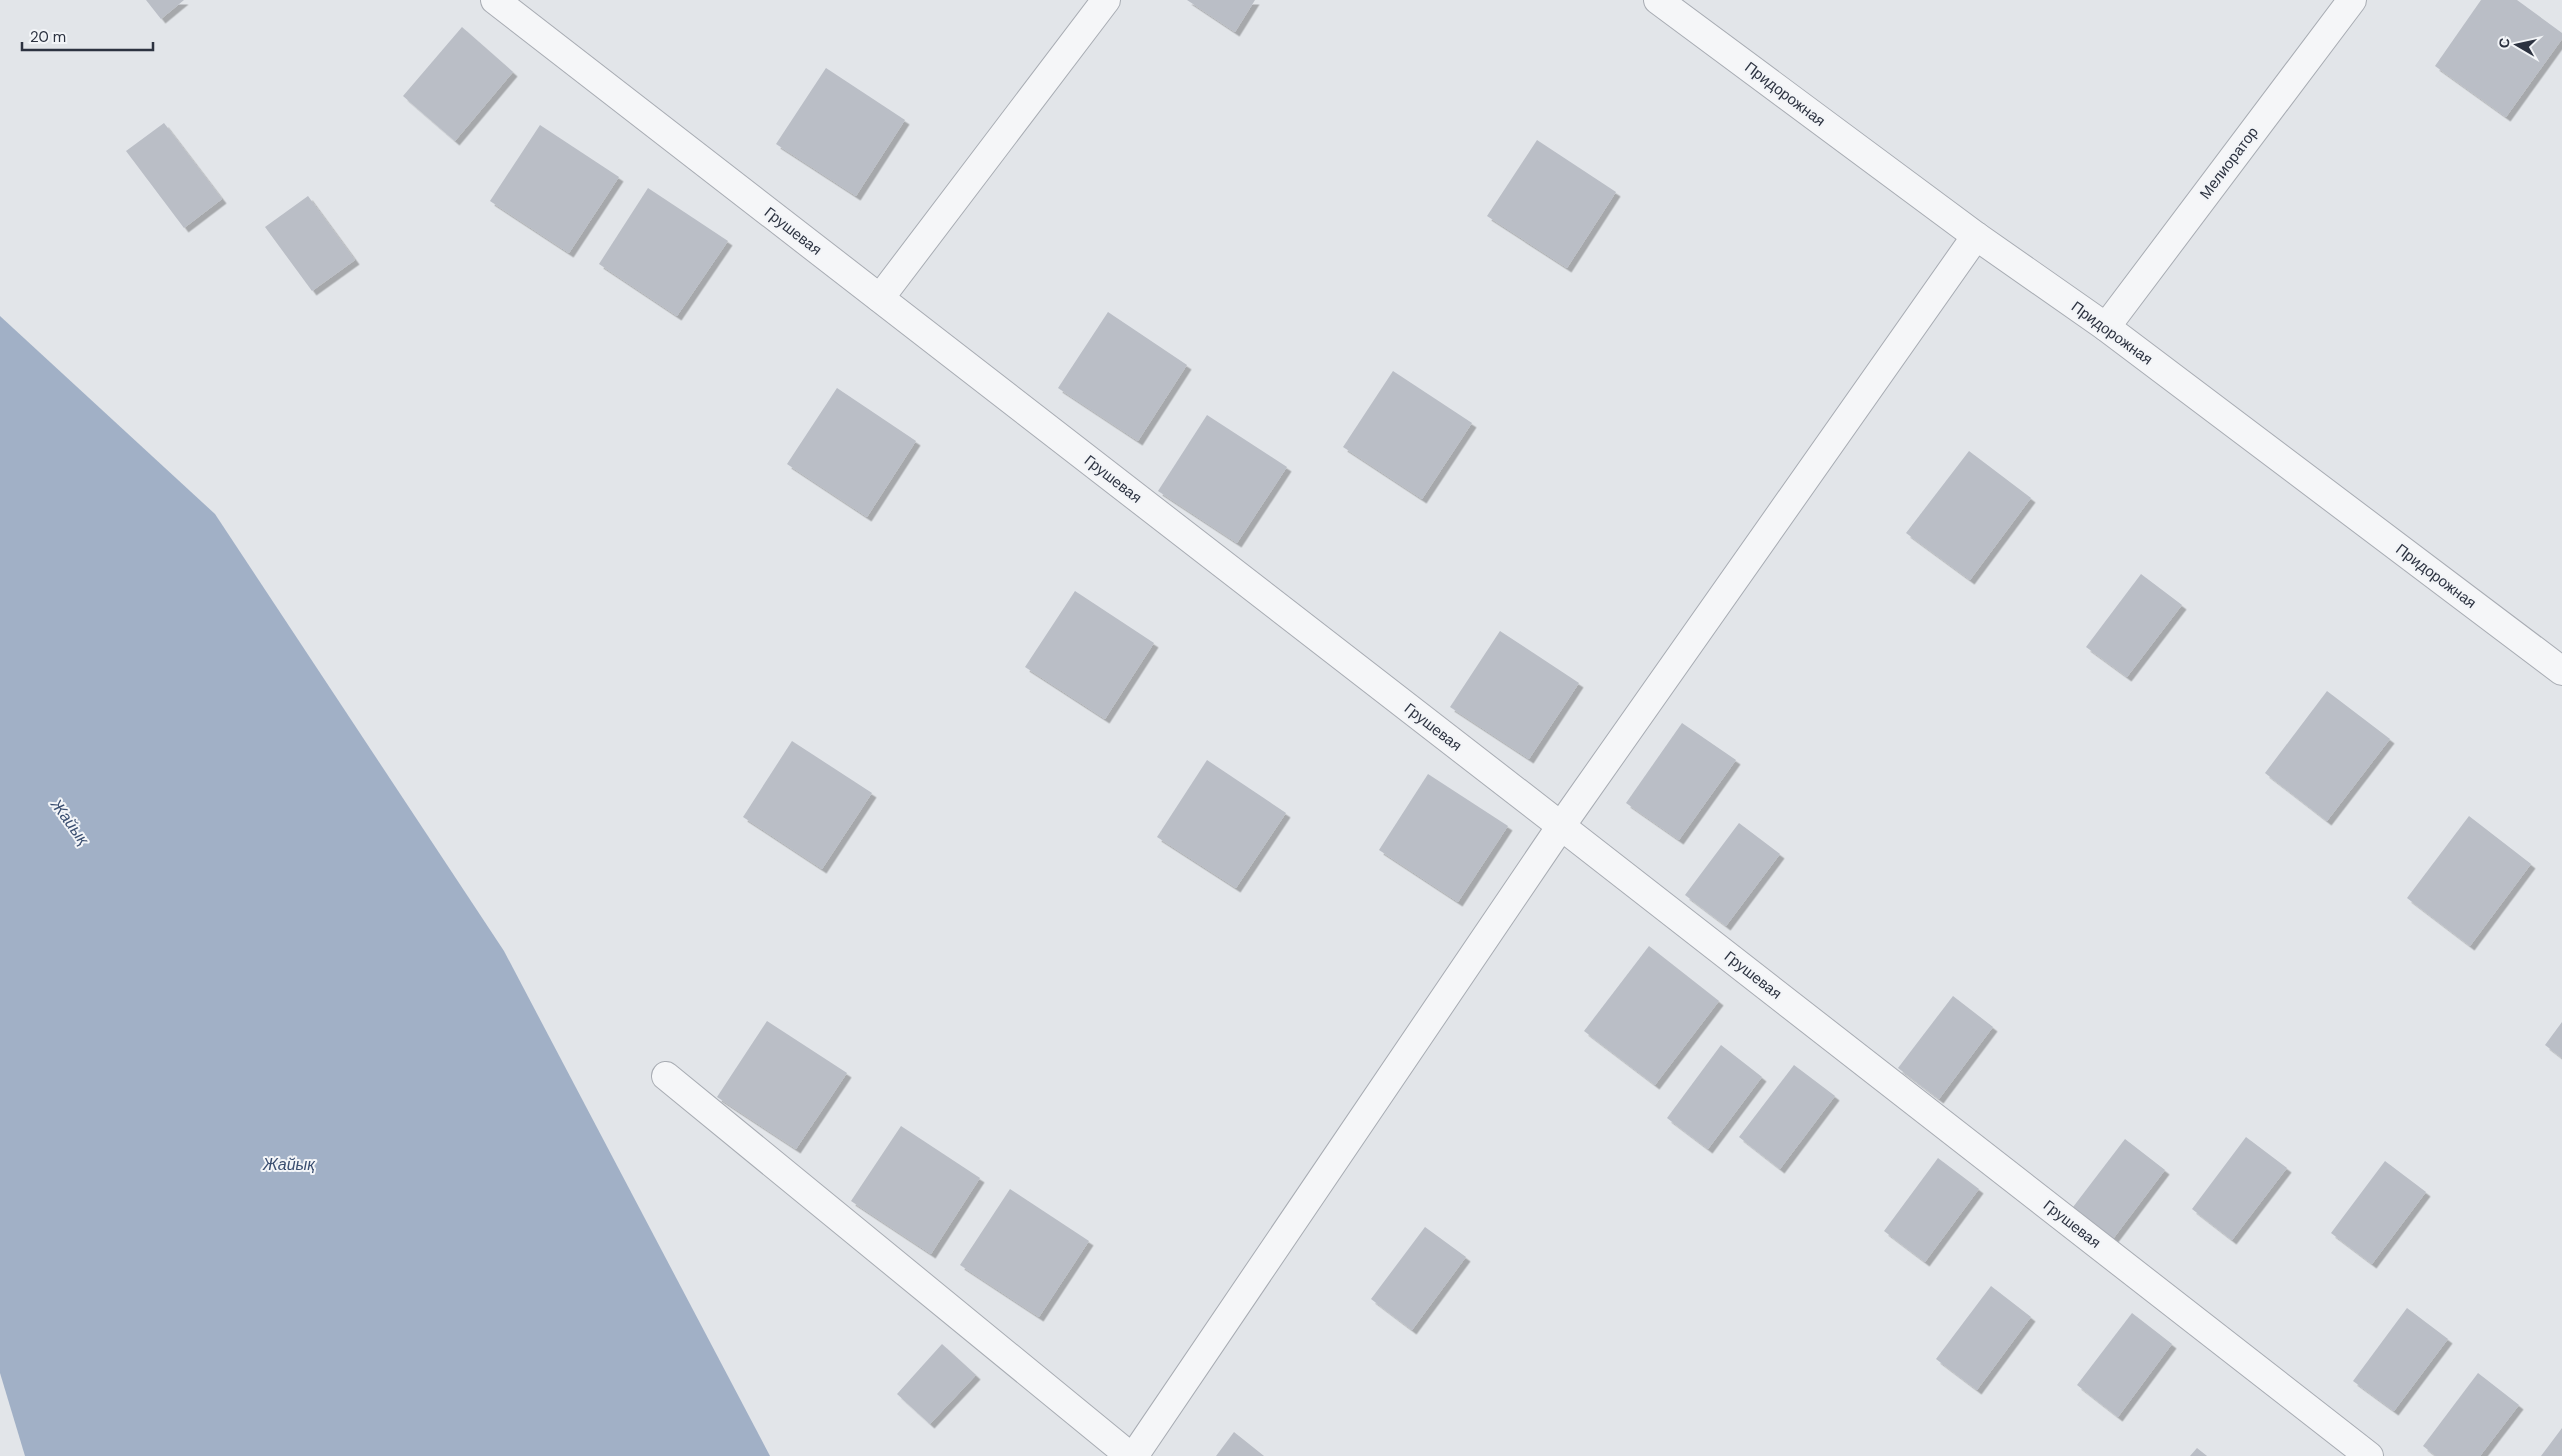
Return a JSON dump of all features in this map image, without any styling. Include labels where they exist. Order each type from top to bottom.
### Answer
[{"type":"street","name":"Грушевая","points":[[495,0],[1561,826],[2369,1456]]},
{"type":"street","points":[[880,298],[1106,0]]},
{"type":"street","name":"Придорожная","points":[[1658,0],[1976,236],[2106,327],[2562,670]]},
{"type":"street","name":"Мелиоратор","points":[[2106,327],[2352,0]]},
{"type":"street","points":[[1134,1456],[1561,826],[1976,236]]},
{"type":"street","points":[[666,1076],[1130,1456]]},
{"type":"water","name":"Жайық","points":[[0,316],[215,514],[504,951],[770,1456],[25,1456],[0,1373]]},
{"type":"building","points":[[146,0],[184,0],[161,19]]},
{"type":"building","points":[[1187,0],[1255,0],[1235,32]]},
{"type":"building","points":[[2481,0],[2517,0],[2562,33],[2562,39],[2506,117],[2435,66]]},
{"type":"building","points":[[462,27],[513,72],[455,141],[403,96]]},
{"type":"building","points":[[826,68],[905,120],[856,196],[776,144]]},
{"type":"building","points":[[164,123],[222,199],[184,228],[126,151]]},
{"type":"building","points":[[540,125],[619,177],[569,253],[490,201]]},
{"type":"building","points":[[1537,140],[1616,192],[1567,268],[1487,216]]},
{"type":"building","points":[[648,188],[728,241],[677,316],[599,264]]},
{"type":"building","points":[[308,196],[355,260],[312,291],[265,227]]},
{"type":"building","points":[[1108,312],[1187,365],[1138,441],[1058,388]]},
{"type":"building","points":[[1393,371],[1472,423],[1422,499],[1343,447]]},
{"type":"building","points":[[837,388],[916,441],[867,517],[787,464]]},
{"type":"building","points":[[1207,415],[1287,467],[1237,543],[1158,491]]},
{"type":"building","points":[[1969,451],[2031,498],[1970,580],[1906,533]]},
{"type":"building","points":[[2141,574],[2182,605],[2127,677],[2086,647]]},
{"type":"building","points":[[1075,591],[1154,643],[1105,719],[1025,667]]},
{"type":"building","points":[[1500,631],[1579,683],[1529,759],[1450,707]]},
{"type":"building","points":[[2327,691],[2390,739],[2327,821],[2265,773]]},
{"type":"building","points":[[1682,723],[1736,760],[1679,840],[1626,803]]},
{"type":"building","points":[[792,741],[872,793],[822,869],[743,817]]},
{"type":"building","points":[[1207,760],[1286,813],[1236,888],[1157,837]]},
{"type":"building","points":[[1428,774],[1508,826],[1458,902],[1379,850]]},
{"type":"building","points":[[2469,816],[2531,864],[2470,946],[2407,898]]},
{"type":"building","points":[[1739,823],[1780,854],[1726,926],[1685,895]]},
{"type":"building","points":[[1649,946],[1719,1001],[1655,1085],[1584,1031]]},
{"type":"building","points":[[1953,996],[1993,1027],[1939,1099],[1898,1068]]},
{"type":"building","points":[[767,1021],[847,1073],[796,1149],[717,1097]]},
{"type":"building","points":[[2562,1022],[2562,1058],[2545,1045]]},
{"type":"building","points":[[1721,1045],[1762,1077],[1708,1149],[1667,1118]]},
{"type":"building","points":[[1794,1065],[1835,1096],[1780,1169],[1739,1137]]},
{"type":"building","points":[[901,1126],[980,1178],[931,1254],[851,1201]]},
{"type":"building","points":[[2246,1137],[2287,1168],[2232,1240],[2192,1209]]},
{"type":"building","points":[[2125,1139],[2165,1170],[2110,1243],[2070,1211]]},
{"type":"building","points":[[1938,1158],[1979,1189],[1925,1262],[1884,1231]]},
{"type":"building","points":[[2385,1161],[2426,1192],[2372,1264],[2331,1233]]},
{"type":"building","points":[[1010,1189],[1089,1241],[1039,1317],[960,1265]]},
{"type":"building","points":[[1425,1227],[1466,1257],[1412,1330],[1371,1299]]},
{"type":"building","points":[[1991,1286],[2031,1317],[1977,1390],[1936,1359]]},
{"type":"building","points":[[2407,1308],[2448,1339],[2394,1411],[2353,1381]]},
{"type":"building","points":[[2132,1313],[2172,1344],[2118,1417],[2077,1385]]},
{"type":"building","points":[[942,1344],[976,1375],[930,1424],[897,1394]]},
{"type":"building","points":[[2478,1373],[2519,1405],[2480,1456],[2436,1456],[2423,1446]]},
{"type":"building","points":[[2562,1428],[2562,1456],[2541,1456]]},
{"type":"building","points":[[1234,1432],[1264,1456],[1216,1456]]},
{"type":"building","points":[[2197,1448],[2207,1456],[2190,1456]]}]
